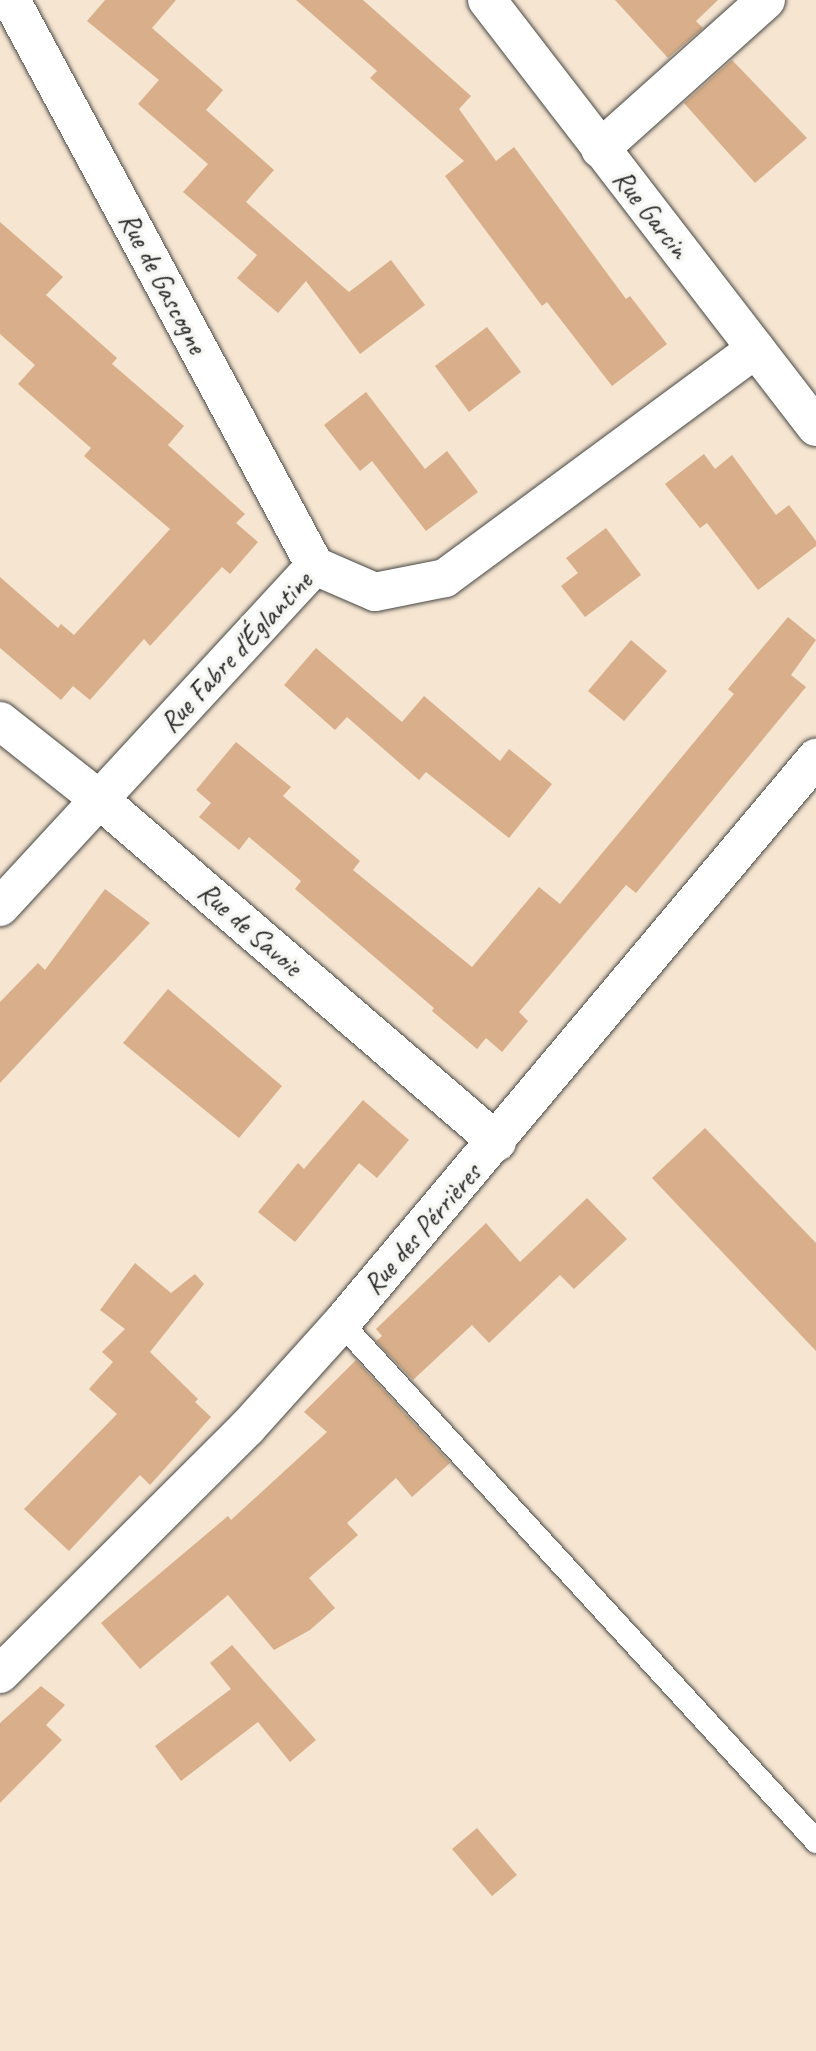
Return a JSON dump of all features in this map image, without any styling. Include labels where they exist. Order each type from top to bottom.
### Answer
[{"type":"street","name":"Rue de Gascogne","points":[[11,0],[315,566]]},
{"type":"street","name":"Rue Garcin","points":[[487,0],[816,427]]},
{"type":"street","points":[[600,149],[766,0]]},
{"type":"street","name":"Rue Fabre d'Églantine","points":[[0,907],[315,566],[374,592],[445,578],[757,349]]},
{"type":"street","name":"Rue de Savoie","points":[[0,721],[100,800],[497,1142]]},
{"type":"street","name":"Rue des Pérrières","points":[[0,1674],[247,1428],[341,1323],[497,1142],[816,758]]},
{"type":"lane","points":[[341,1323],[816,1841]]},
{"type":"building","points":[[105,0],[176,0],[152,28],[223,90],[206,110],[274,170],[246,202],[349,292],[391,260],[425,305],[360,354],[306,281],[278,313],[237,278],[257,255],[183,192],[208,164],[138,104],[159,80],[87,21]]},
{"type":"building","points":[[296,0],[363,0],[471,96],[459,109],[496,161],[514,147],[626,299],[630,296],[667,344],[612,386],[547,302],[542,306],[445,176],[464,161],[370,78],[377,71]]},
{"type":"building","points":[[615,0],[718,0],[696,21],[703,28],[668,58]]},
{"type":"building","points":[[732,60],[807,138],[755,183],[684,103]]},
{"type":"building","points":[[0,222],[63,277],[46,295],[117,358],[112,364],[184,426],[168,445],[245,514],[236,523],[258,542],[230,574],[222,567],[150,646],[144,639],[90,700],[73,686],[61,700],[0,648],[0,577],[58,628],[61,624],[74,635],[170,529],[84,456],[91,448],[18,384],[35,365],[0,334]]},
{"type":"building","points":[[487,327],[521,372],[469,412],[435,366]]},
{"type":"building","points":[[366,392],[425,469],[447,451],[478,492],[426,531],[372,461],[360,471],[324,425]]},
{"type":"building","points":[[704,454],[715,469],[732,455],[776,515],[789,505],[816,541],[816,546],[758,590],[707,523],[700,528],[665,484]]},
{"type":"building","points":[[606,528],[641,575],[585,617],[561,586],[578,573],[566,558]]},
{"type":"building","points":[[788,617],[816,640],[791,675],[806,687],[636,893],[626,885],[519,1012],[528,1021],[502,1052],[486,1038],[477,1049],[432,1011],[434,1008],[295,889],[301,881],[249,837],[239,850],[199,817],[211,803],[196,790],[236,742],[291,787],[283,796],[360,861],[353,870],[472,967],[539,887],[560,904],[734,694],[728,689]]},
{"type":"building","points":[[631,640],[667,671],[624,721],[588,691]]},
{"type":"building","points":[[316,648],[402,722],[424,696],[500,761],[509,749],[552,784],[509,838],[426,772],[419,780],[347,717],[335,730],[284,685]]},
{"type":"building","points":[[105,889],[150,923],[0,1083],[0,1002],[38,963],[45,970]]},
{"type":"building","points":[[168,989],[282,1086],[239,1138],[123,1043]]},
{"type":"building","points":[[363,1100],[409,1140],[377,1178],[359,1163],[295,1242],[258,1212],[298,1163],[304,1169]]},
{"type":"building","points":[[705,1128],[816,1243],[816,1351],[652,1178]]},
{"type":"building","points":[[587,1198],[627,1239],[574,1289],[560,1275],[489,1343],[472,1325],[413,1380],[376,1341],[382,1336],[376,1329],[486,1223],[520,1262]]},
{"type":"building","points":[[135,1263],[171,1293],[195,1274],[204,1284],[150,1352],[198,1399],[195,1402],[211,1417],[150,1485],[140,1475],[69,1551],[24,1509],[117,1414],[89,1389],[113,1362],[102,1352],[125,1329],[100,1310]]},
{"type":"building","points":[[356,1360],[450,1463],[412,1497],[396,1478],[347,1523],[358,1535],[309,1578],[335,1608],[310,1630],[274,1650],[228,1595],[140,1669],[101,1623],[228,1516],[231,1520],[327,1432],[304,1412]]},
{"type":"building","points":[[232,1645],[316,1740],[290,1762],[258,1722],[181,1781],[155,1746],[231,1689],[210,1663]]},
{"type":"building","points":[[41,1686],[65,1705],[46,1725],[62,1740],[0,1803],[0,1723]]},
{"type":"building","points":[[477,1828],[517,1875],[492,1896],[452,1849]]}]
